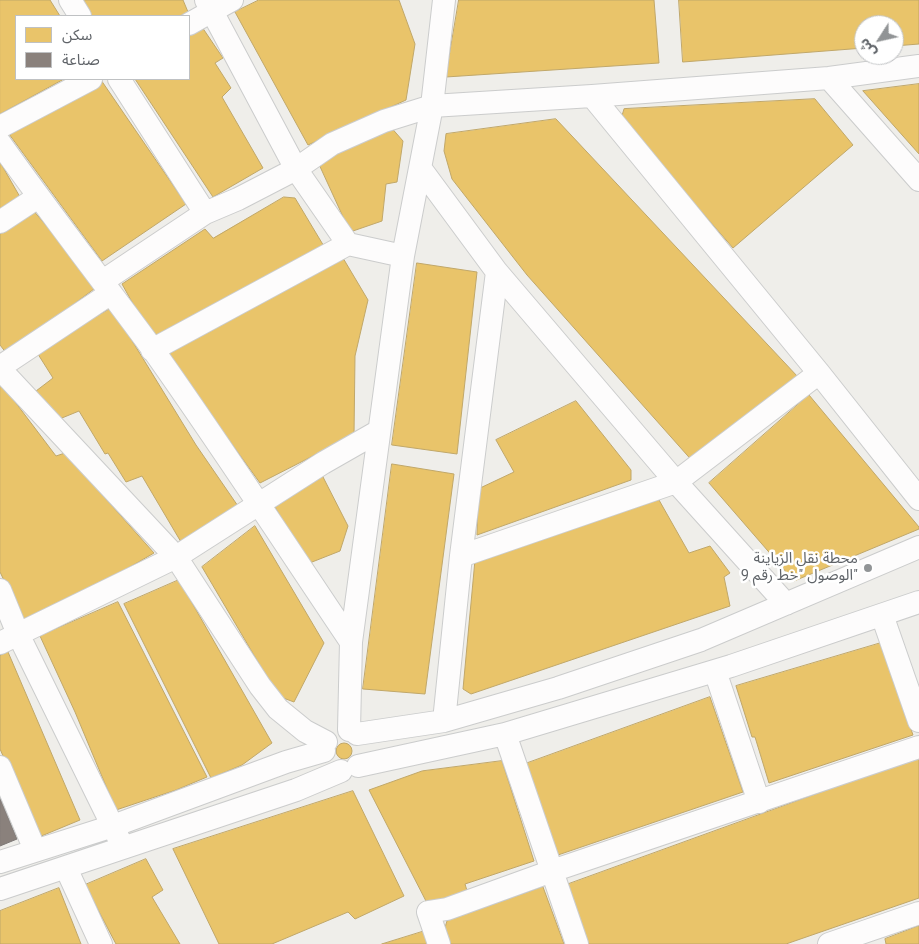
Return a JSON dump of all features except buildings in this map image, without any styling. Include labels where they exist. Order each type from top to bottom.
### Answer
[{"type":"street","points":[[70,0],[79,15]]},
{"type":"street","points":[[190,23],[209,6],[232,0]]},
{"type":"street","points":[[444,0],[432,106],[403,256],[351,642],[353,732],[363,741],[364,759],[350,769],[332,767],[327,760],[325,747],[289,719],[266,694],[176,558],[0,368],[204,213],[238,199],[296,169],[332,144],[384,121],[432,106],[829,78],[919,66]]},
{"type":"street","points":[[209,6],[296,169],[348,244]]},
{"type":"street","points":[[829,78],[919,180]]},
{"type":"street","points":[[0,127],[90,80]]},
{"type":"street","points":[[120,80],[204,213]]},
{"type":"street","points":[[592,96],[819,373],[919,499]]},
{"type":"street","points":[[0,143],[152,350],[351,642]]},
{"type":"street","points":[[421,169],[497,272],[676,482],[786,604]]},
{"type":"street","points":[[0,222],[38,197]]},
{"type":"street","points":[[152,350],[348,244],[403,256]]},
{"type":"street","points":[[444,721],[461,556],[497,272]]},
{"type":"street","points":[[461,556],[676,482],[819,373]]},
{"type":"street","points":[[9,638],[176,558],[323,463],[379,431]]},
{"type":"street","points":[[0,862],[113,826],[291,761],[325,747],[332,735],[340,731],[353,732],[444,721],[543,693],[701,640],[919,547]]},
{"type":"street","points":[[0,590],[9,638],[113,826],[123,848]]},
{"type":"street","points":[[0,889],[296,790],[350,769],[505,734],[715,671],[919,602]]},
{"type":"street","points":[[882,615],[919,721]]},
{"type":"street","points":[[715,671],[760,802]]},
{"type":"street","points":[[505,734],[577,944]]},
{"type":"street","points":[[439,944],[428,912],[447,909],[552,871],[919,747]]},
{"type":"street","points":[[0,767],[34,850]]},
{"type":"street","points":[[66,868],[101,944]]},
{"type":"street","points":[[829,944],[864,938],[919,913]]},
{"type":"place","name":"محطة نقل الزياينة الوصول \"خط رقم 9\"","points":[[868,568]]}]
